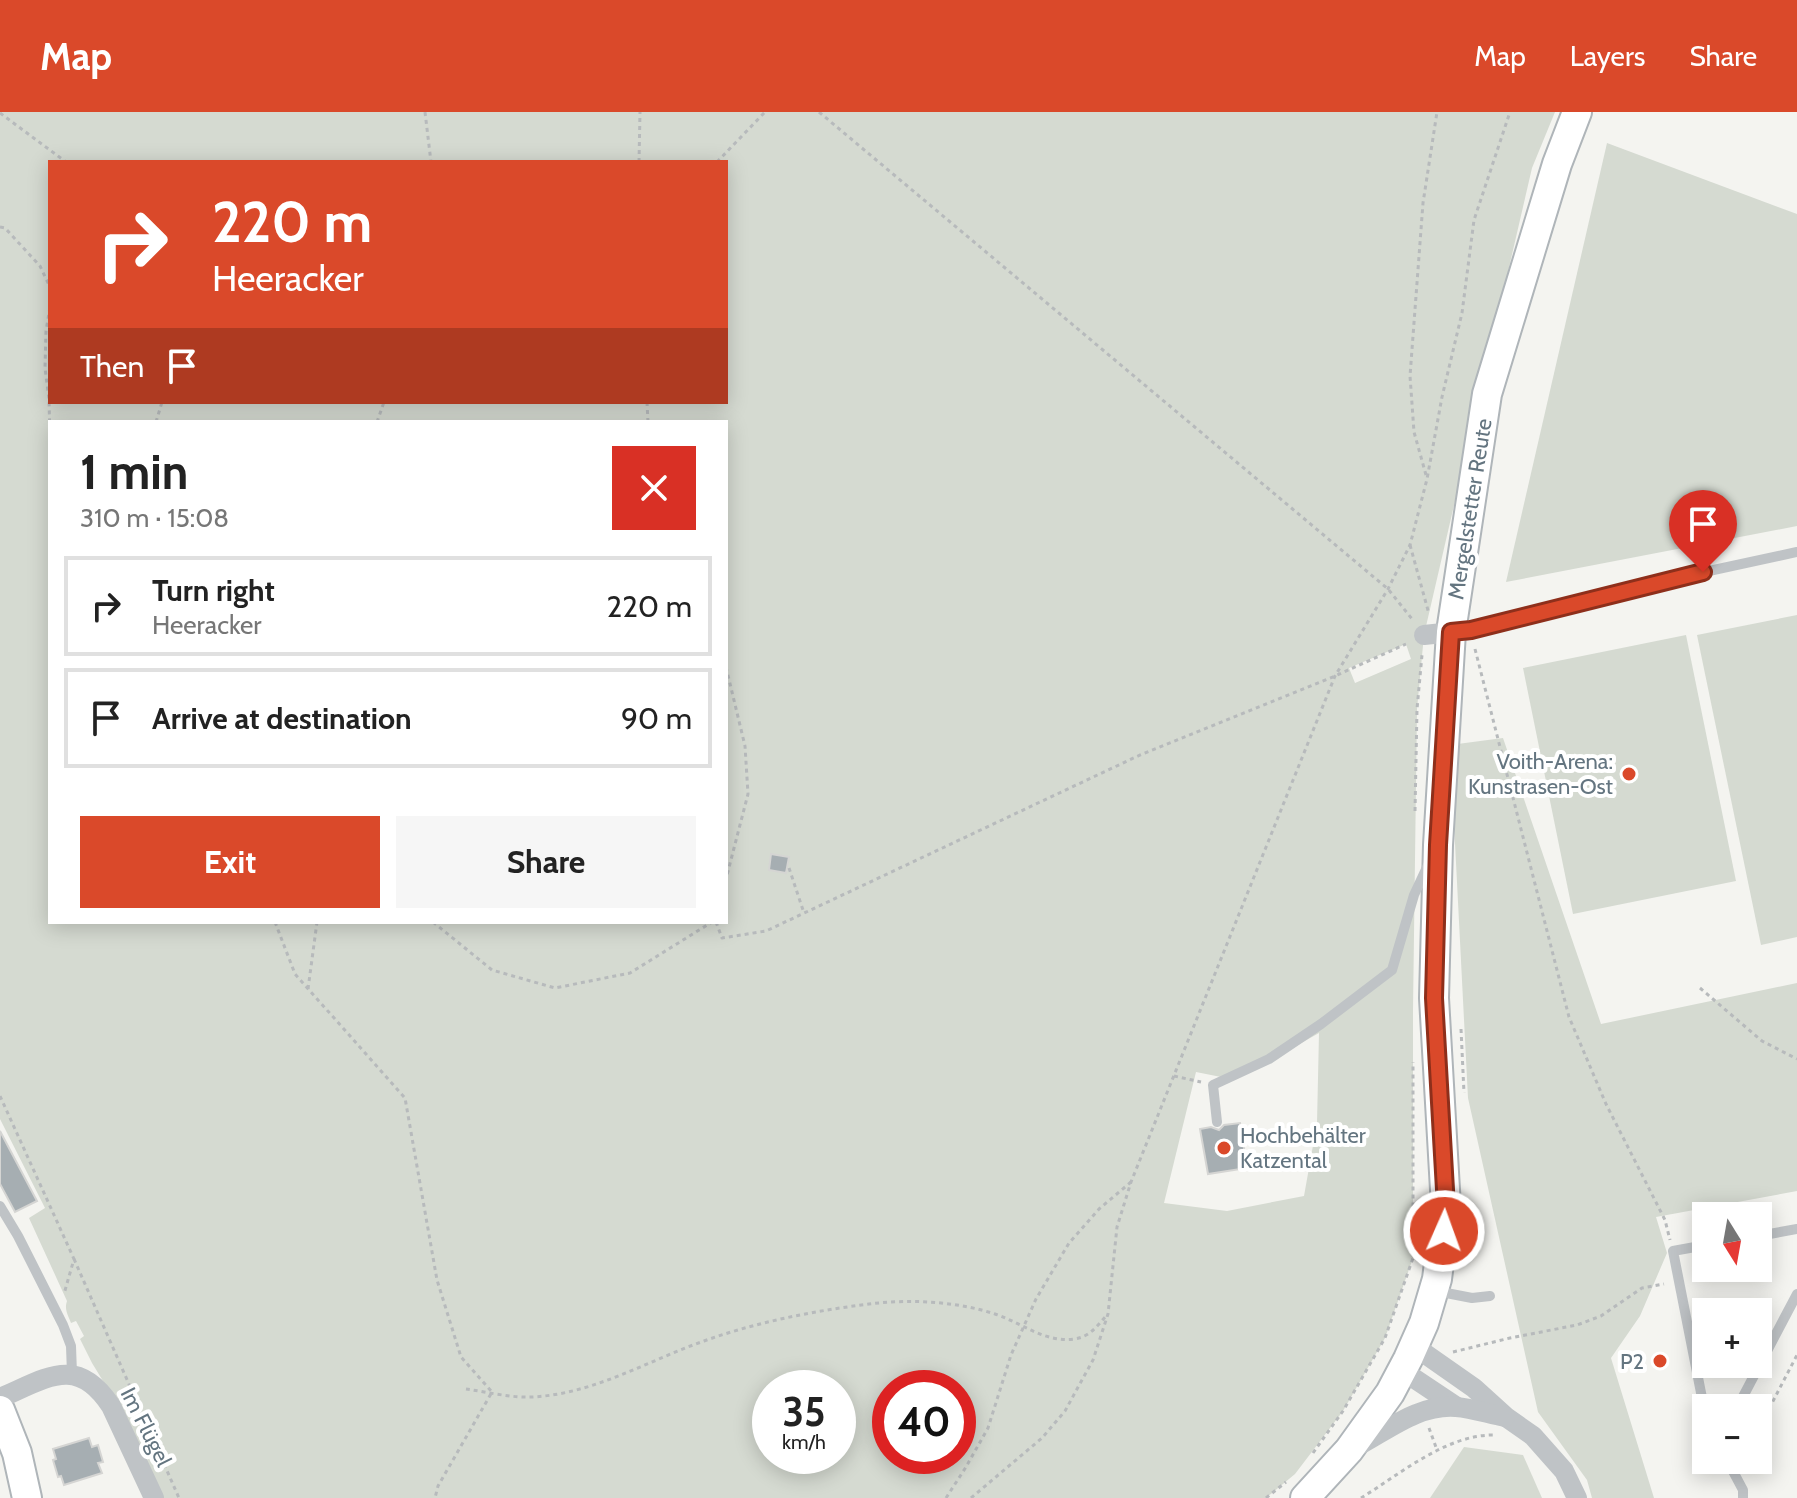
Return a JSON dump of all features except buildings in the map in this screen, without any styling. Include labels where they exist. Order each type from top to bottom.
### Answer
[{"type":"street","name":"Mergelstetter Reute","points":[[1295,1490],[1349,1450],[1375,1416],[1408,1358],[1434,1291],[1446,1207],[1434,998],[1449,632],[1487,394],[1557,164],[1577,112]]},
{"type":"street","points":[[1408,1358],[1457,1407],[1533,1436],[1564,1471],[1577,1498]]},
{"type":"street","points":[[1408,1358],[1483,1395],[1501,1426]]},
{"type":"street","points":[[0,1398],[38,1382],[72,1374]]},
{"type":"street","name":"Im Flügel","points":[[72,1374],[94,1384],[111,1406],[154,1498]]},
{"type":"street","points":[[1349,1450],[1416,1413],[1457,1407]]},
{"type":"street","points":[[0,1410],[17,1453],[27,1498]]},
{"type":"lane","points":[[1449,632],[1797,552]]},
{"type":"lane","points":[[1217,1122],[1213,1085],[1269,1059],[1392,970],[1414,895],[1438,845]]},
{"type":"lane","points":[[0,1206],[18,1236],[71,1346],[72,1374]]},
{"type":"lane","points":[[1772,1233],[1797,1229]]},
{"type":"lane","points":[[1692,1248],[1673,1251],[1701,1394]]},
{"type":"lane","points":[[1434,1291],[1472,1298],[1490,1296]]},
{"type":"lane","points":[[1744,1394],[1797,1294]]},
{"type":"lane","points":[[1734,1474],[1743,1490],[1743,1498]]},
{"type":"path","points":[[425,112],[431,160]]},
{"type":"path","points":[[639,160],[640,112]]},
{"type":"path","points":[[719,160],[765,112]]},
{"type":"path","points":[[819,112],[1388,589],[1449,632],[1493,724],[1569,1017],[1606,1104],[1665,1220],[1673,1251]]},
{"type":"path","points":[[1427,479],[1414,432],[1410,376],[1423,203],[1437,112]]},
{"type":"path","points":[[971,1498],[1042,1438],[1065,1411],[1093,1360],[1108,1314],[1117,1227],[1131,1182],[1335,676],[1388,589],[1410,545],[1462,313],[1474,220],[1510,112]]},
{"type":"path","points":[[0,113],[63,160]]},
{"type":"path","points":[[0,227],[5,228],[40,266],[48,283]]},
{"type":"path","points":[[48,319],[45,368],[48,391]]},
{"type":"path","points":[[1410,545],[1429,614]]},
{"type":"path","points":[[715,924],[722,938],[766,931],[1140,755],[1449,632]]},
{"type":"path","points":[[728,675],[745,746],[748,794],[728,871]]},
{"type":"path","points":[[789,868],[804,913]]},
{"type":"path","points":[[276,924],[295,974],[405,1098],[437,1280],[461,1357],[492,1392]]},
{"type":"path","points":[[308,989],[317,924]]},
{"type":"path","points":[[435,924],[492,970],[555,988],[630,973],[711,924]]},
{"type":"path","points":[[1700,988],[1762,1041],[1797,1059]]},
{"type":"path","points":[[1174,1076],[1213,1085]]},
{"type":"path","points":[[0,1096],[179,1498]]},
{"type":"path","points":[[946,1498],[988,1428],[1011,1355],[1036,1299],[1069,1243],[1099,1209],[1131,1182]]},
{"type":"path","points":[[54,1308],[63,1298],[74,1259]]},
{"type":"path","points":[[1456,1351],[1577,1325],[1601,1316],[1642,1288],[1679,1281]]},
{"type":"path","points":[[466,1389],[530,1397],[578,1390],[703,1341],[767,1322],[902,1300],[941,1303],[994,1314],[1051,1339],[1075,1339],[1089,1335],[1108,1314]]},
{"type":"path","points":[[1312,1454],[1343,1411],[1385,1338]]},
{"type":"path","points":[[1772,1403],[1797,1355]]},
{"type":"path","points":[[435,1498],[438,1486],[492,1392]]},
{"type":"path","points":[[1361,1498],[1437,1450],[1501,1426]]},
{"type":"path","points":[[1266,1498],[1295,1490]]},
{"type":"shaded area","points":[[0,112],[1555,112],[1532,168],[1424,635],[1417,709],[1413,1258],[1385,1338],[1343,1411],[1295,1474],[1266,1498],[163,1498],[119,1407],[80,1339],[84,1336],[76,1321],[71,1323],[66,1309],[67,1301],[29,1218],[45,1208],[0,1119]],"holes":[[[1406,644],[1411,659],[1355,683],[1349,668]],[[1319,1033],[1317,1123],[1304,1196],[1227,1211],[1164,1203],[1196,1072],[1231,1079]]]},
{"type":"shaded area","points":[[1607,143],[1797,214],[1797,526],[1506,582]]},
{"type":"shaded area","points":[[1797,615],[1797,937],[1761,945],[1697,635]]},
{"type":"shaded area","name":"Voith-Arena: Kunstrasen-Ost","points":[[1686,635],[1736,881],[1573,914],[1523,668]]},
{"type":"shaded area","points":[[1503,738],[1601,1024],[1797,983],[1797,1191],[1737,1202],[1692,1202],[1692,1210],[1656,1217],[1667,1253],[1640,1316],[1611,1358],[1654,1498],[1592,1498],[1587,1480],[1538,1412],[1468,1098],[1450,745]]},
{"type":"shaded area","points":[[1464,1447],[1523,1455],[1542,1498],[1430,1498]]},
{"type":"place","name":"Voith-Arena: Kunstrasen-Ost","points":[[1629,774]]},
{"type":"place","name":"Hochbehälter Katzental","points":[[1224,1148]]},
{"type":"place","name":"P2","points":[[1660,1361]]},
{"type":"route","points":[[1444,1231],[1446,1207],[1434,998],[1438,845],[1451,632],[1471,630],[1703,572]]}]
